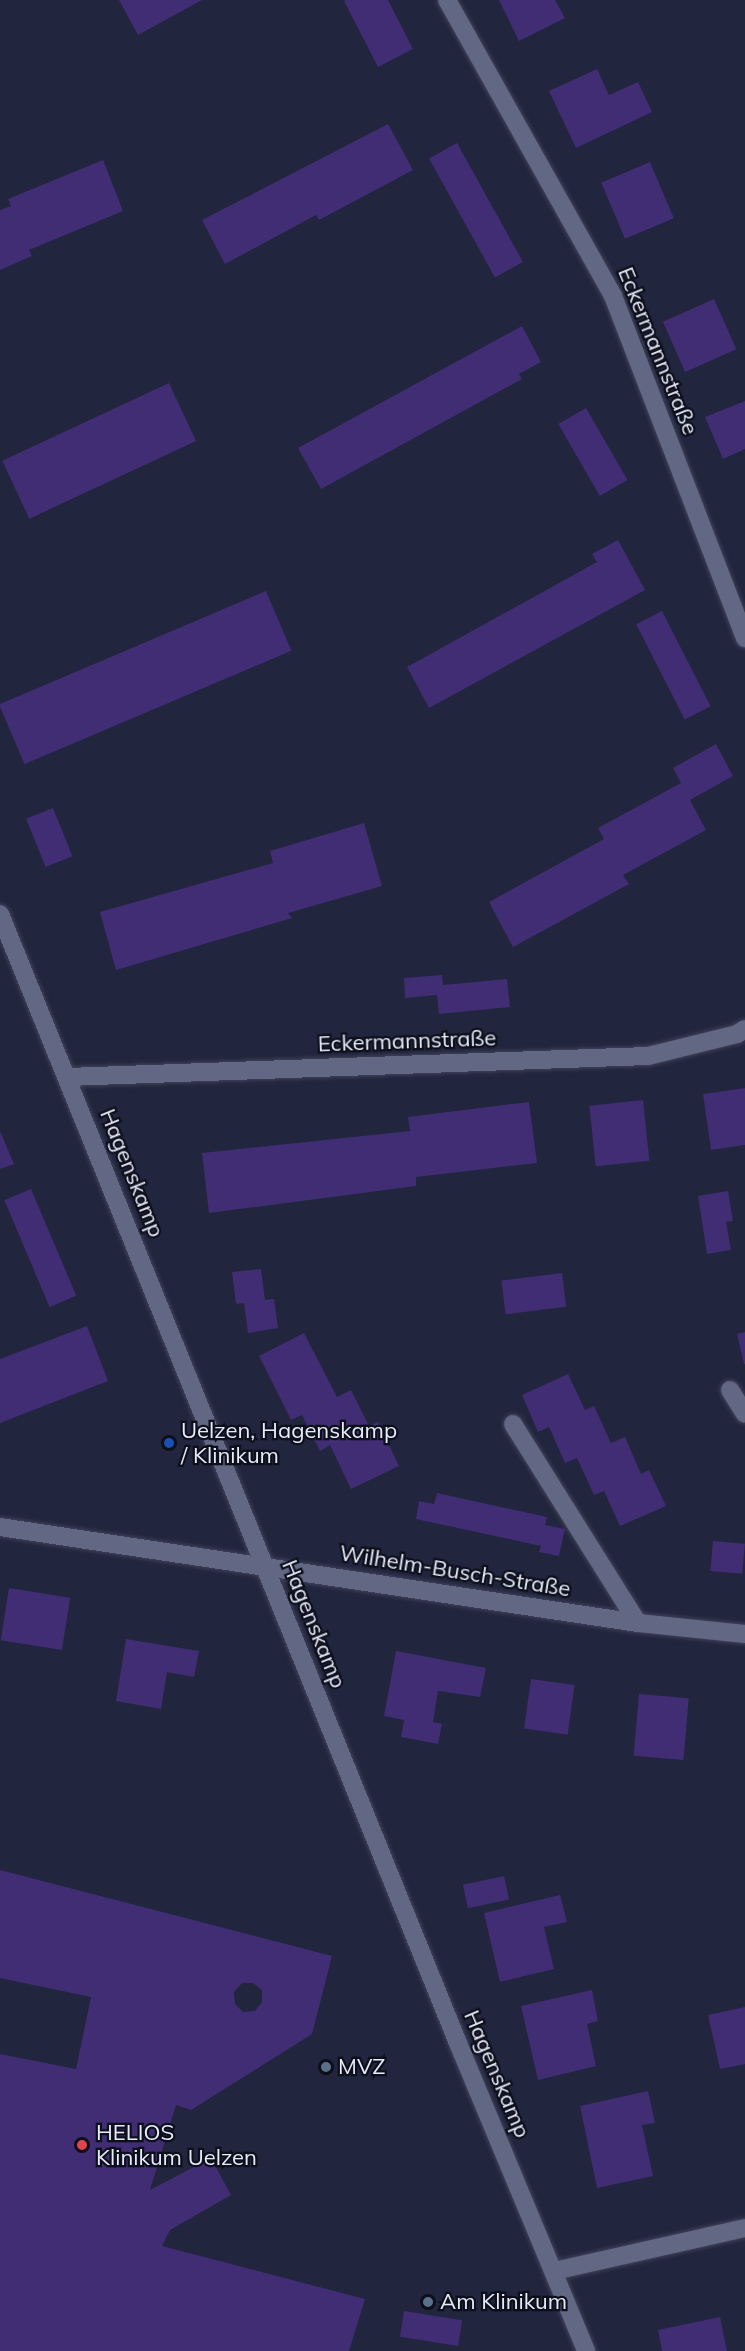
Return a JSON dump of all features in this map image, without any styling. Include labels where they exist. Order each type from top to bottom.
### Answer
[{"type":"street","name":"Eckermannstraße","points":[[447,0],[613,296],[745,638]]},
{"type":"street","name":"Hagenskamp","points":[[0,914],[458,2043],[555,2271],[586,2351]]},
{"type":"street","name":"Eckermannstraße","points":[[68,1077],[648,1056],[737,1034],[745,1029]]},
{"type":"street","points":[[730,1390],[745,1414]]},
{"type":"street","name":"Wilhelm-Busch-Straße","points":[[513,1424],[638,1623]]},
{"type":"street","name":"Wilhelm-Busch-Straße","points":[[0,1527],[638,1623],[745,1634]]},
{"type":"street","points":[[555,2271],[745,2228]]},
{"type":"building","points":[[119,0],[202,0],[138,35]]},
{"type":"building","points":[[388,0],[413,49],[378,67],[344,1]]},
{"type":"building","points":[[499,0],[555,0],[565,18],[519,41]]},
{"type":"building","points":[[597,69],[609,95],[638,82],[652,112],[576,148],[549,91]]},
{"type":"building","points":[[388,124],[413,170],[319,220],[316,215],[225,264],[202,220]]},
{"type":"building","points":[[457,143],[523,262],[495,277],[429,159]]},
{"type":"building","points":[[103,160],[123,211],[29,250],[32,256],[0,270],[0,210],[11,206],[8,199]]},
{"type":"building","points":[[650,162],[674,218],[625,239],[601,183]]},
{"type":"building","points":[[714,299],[736,349],[685,372],[663,322]]},
{"type":"building","points":[[522,326],[541,362],[519,374],[522,379],[321,489],[298,448]]},
{"type":"building","points":[[169,383],[196,441],[29,519],[2,461]]},
{"type":"building","points":[[745,401],[745,449],[723,459],[705,417]]},
{"type":"building","points":[[586,408],[628,480],[600,496],[558,424]]},
{"type":"building","points":[[618,540],[645,590],[429,708],[407,667],[597,562],[592,554]]},
{"type":"building","points":[[266,591],[291,651],[24,764],[0,704]]},
{"type":"building","points":[[662,611],[711,706],[685,720],[636,624]]},
{"type":"building","points":[[716,744],[733,776],[690,800],[706,830],[623,875],[629,884],[513,947],[489,902],[604,839],[598,828],[681,783],[673,768]]},
{"type":"building","points":[[53,808],[72,856],[46,867],[26,819]]},
{"type":"building","points":[[364,823],[382,886],[288,913],[292,918],[116,970],[100,912],[273,863],[270,851]]},
{"type":"building","points":[[442,975],[443,985],[507,979],[510,1007],[439,1014],[437,995],[405,998],[404,978]]},
{"type":"building","points":[[745,1088],[745,1145],[711,1150],[703,1094]]},
{"type":"building","points":[[643,1100],[649,1161],[596,1166],[589,1106]]},
{"type":"building","points":[[529,1102],[537,1163],[416,1177],[416,1186],[209,1213],[202,1153],[410,1131],[408,1117]]},
{"type":"building","points":[[0,1131],[14,1164],[0,1169]]},
{"type":"building","points":[[31,1189],[76,1296],[50,1307],[4,1200]]},
{"type":"building","points":[[728,1191],[733,1221],[726,1222],[731,1250],[707,1254],[698,1196]]},
{"type":"building","points":[[261,1269],[265,1300],[274,1299],[278,1328],[248,1333],[244,1303],[236,1304],[232,1272]]},
{"type":"building","points":[[562,1273],[566,1307],[506,1314],[501,1280]]},
{"type":"building","points":[[87,1326],[108,1381],[0,1423],[0,1359]]},
{"type":"building","points":[[745,1332],[745,1364],[744,1364],[737,1334]]},
{"type":"building","points":[[304,1333],[337,1397],[351,1390],[369,1426],[378,1422],[399,1466],[351,1489],[330,1445],[320,1451],[302,1415],[291,1420],[259,1356]]},
{"type":"building","points":[[568,1374],[585,1410],[594,1406],[611,1443],[625,1437],[641,1474],[649,1470],[666,1506],[620,1526],[604,1491],[594,1495],[577,1458],[565,1463],[549,1427],[538,1432],[522,1395]]},
{"type":"building","points":[[437,1493],[547,1517],[545,1525],[565,1529],[559,1556],[539,1552],[541,1546],[416,1519],[419,1501],[434,1504]]},
{"type":"building","points":[[713,1541],[745,1544],[742,1574],[710,1571]]},
{"type":"building","points":[[9,1588],[70,1598],[62,1650],[1,1640]]},
{"type":"building","points":[[126,1639],[199,1651],[194,1677],[167,1672],[161,1709],[116,1701]]},
{"type":"building","points":[[396,1651],[486,1668],[480,1697],[438,1691],[433,1722],[442,1724],[438,1744],[401,1737],[404,1720],[384,1716]]},
{"type":"building","points":[[531,1679],[575,1685],[568,1735],[524,1729]]},
{"type":"building","points":[[639,1694],[689,1698],[683,1760],[634,1756]]},
{"type":"building","name":"HELIOS Klinikum Uelzen","points":[[0,1870],[332,1956],[312,2034],[191,2110],[176,2105],[150,2190],[211,2158],[231,2195],[170,2230],[162,2246],[365,2299],[349,2351],[0,2351],[0,2054],[76,2069],[91,1997],[0,1978]],"holes":[[[242,1983],[253,1983],[262,1990],[262,2002],[255,2011],[243,2012],[235,2004],[234,1992]]]},
{"type":"building","points":[[504,1876],[509,1899],[468,1908],[463,1885]]},
{"type":"building","points":[[560,1895],[567,1922],[544,1927],[554,1969],[500,1982],[484,1913]]},
{"type":"building","points":[[592,1990],[598,2021],[587,2024],[596,2066],[538,2080],[521,2006]]},
{"type":"building","points":[[745,2007],[745,2064],[720,2069],[708,2015]]},
{"type":"building","points":[[648,2091],[655,2123],[642,2125],[653,2176],[597,2188],[580,2106]]},
{"type":"building","points":[[404,2311],[462,2320],[458,2346],[400,2337]]},
{"type":"building","points":[[720,2317],[727,2351],[662,2351],[658,2330]]},
{"type":"place","name":"Uelzen, Hagenskamp / Klinikum","points":[[169,1443]]},
{"type":"place","name":"MVZ","points":[[326,2067]]},
{"type":"place","name":"HELIOS Klinikum Uelzen","points":[[82,2145]]},
{"type":"place","name":"Am Klinikum","points":[[428,2302]]}]
